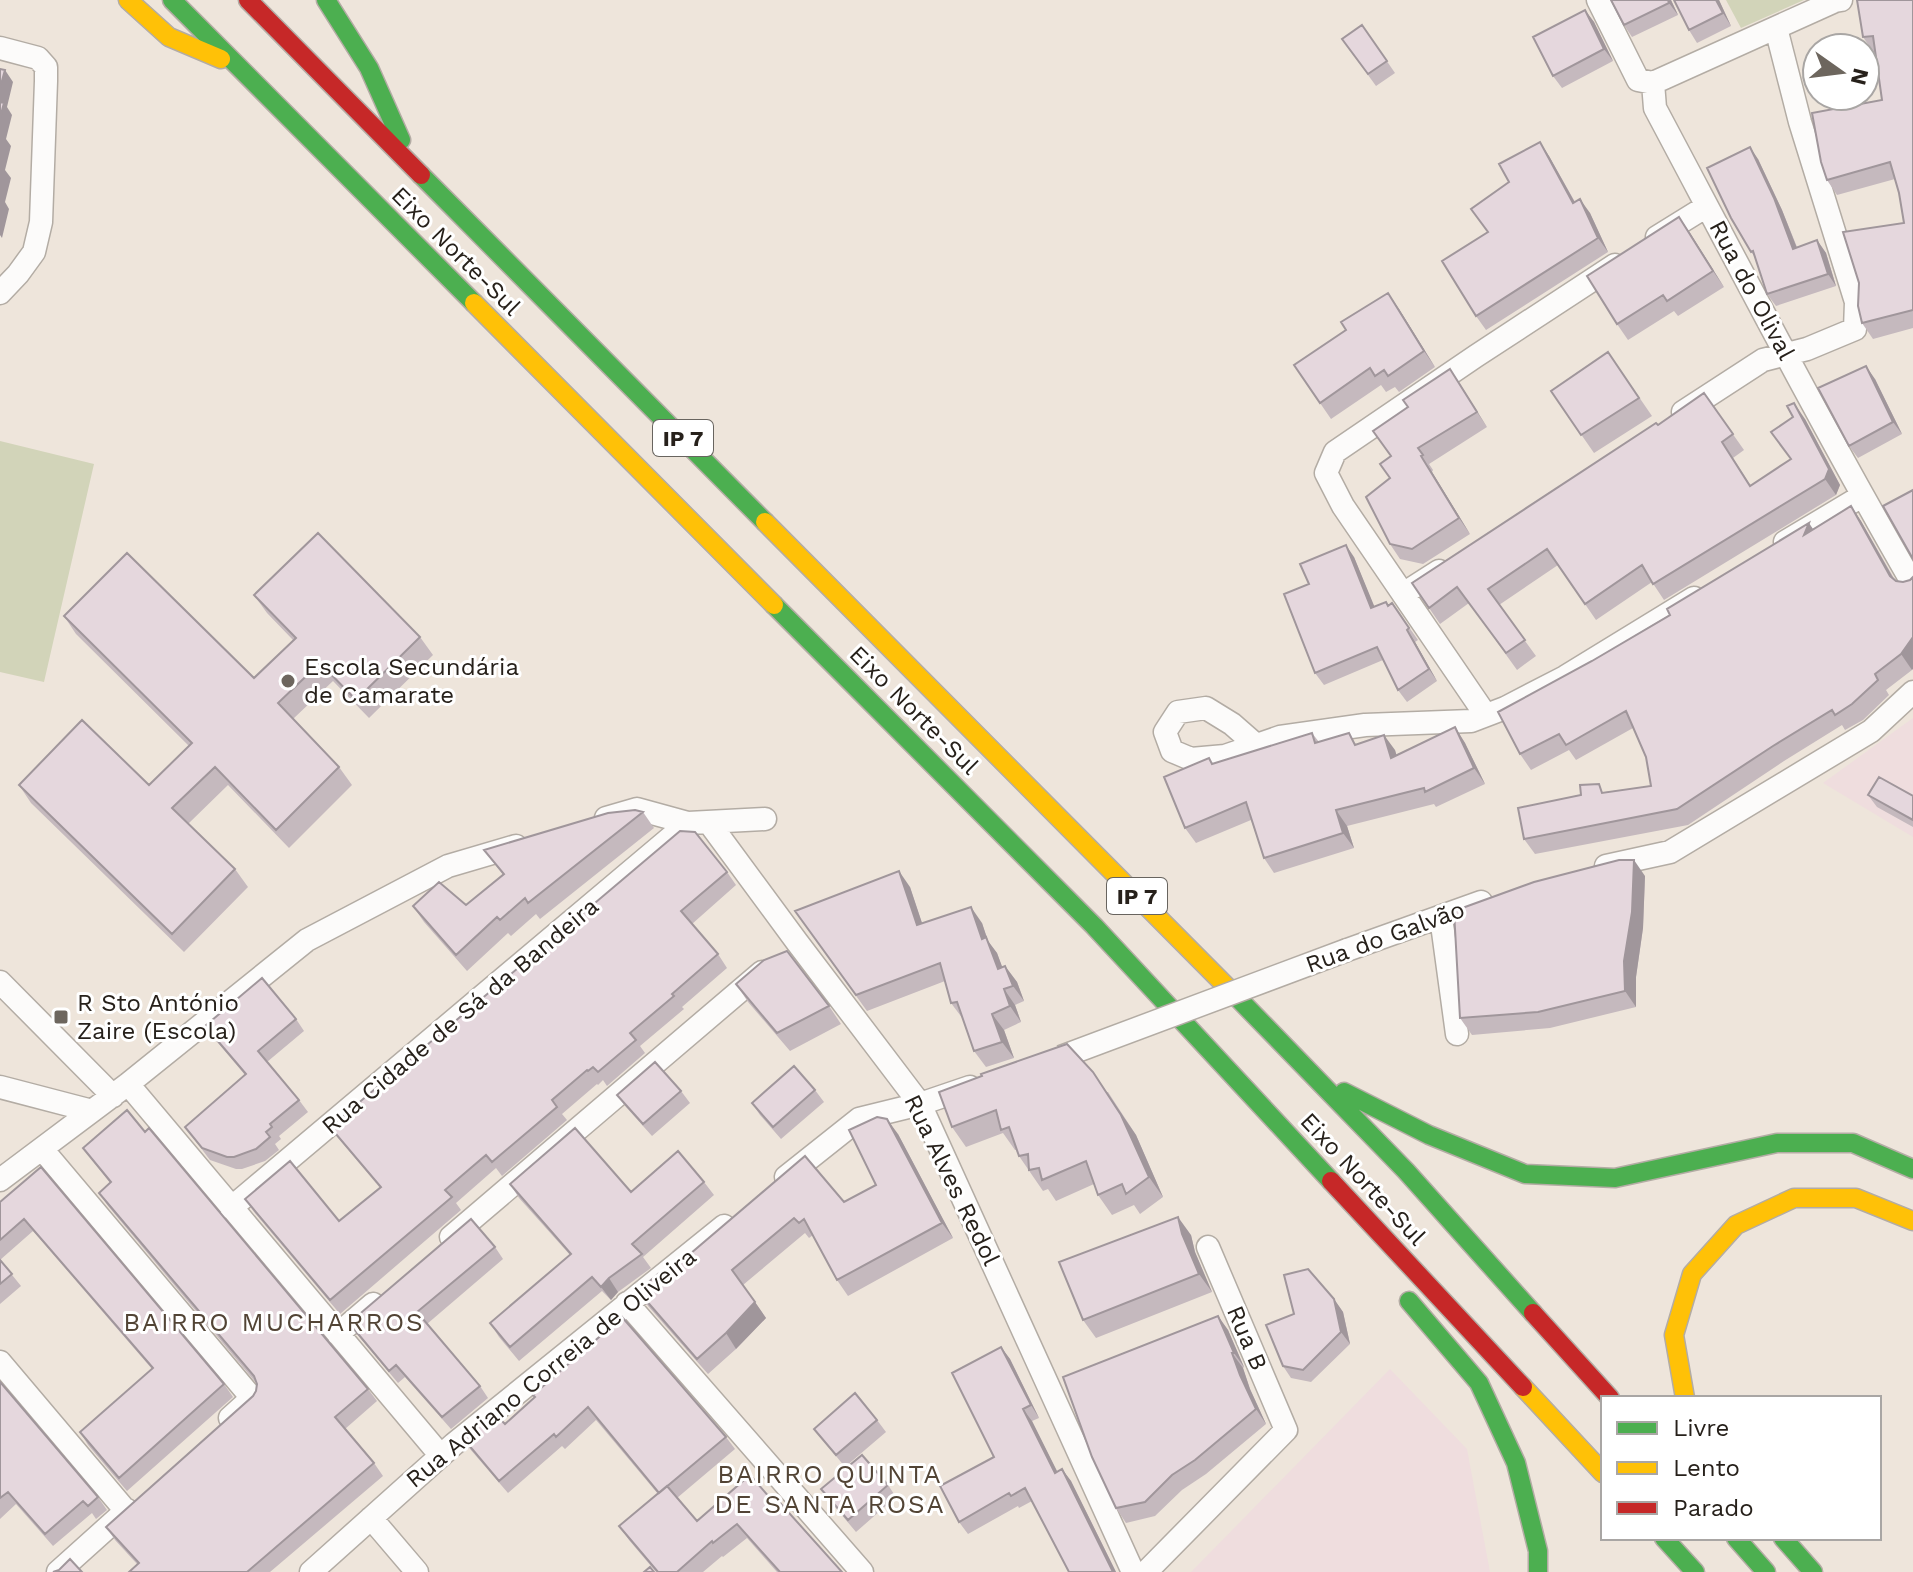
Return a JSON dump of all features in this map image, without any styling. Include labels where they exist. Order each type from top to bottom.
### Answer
[{"type":"highway","points":[[128,0],[169,37],[240,67]]},
{"type":"highway","name":"Eixo Norte-Sul","points":[[172,0],[1094,926],[1601,1471]]},
{"type":"highway","name":"Eixo Norte-Sul","points":[[248,0],[1317,1078],[1406,1171],[1608,1396]]},
{"type":"highway","points":[[326,0],[369,68],[411,162]]},
{"type":"highway","points":[[1317,1078],[1429,1135],[1525,1174],[1615,1178],[1777,1143],[1853,1143],[1913,1169]]},
{"type":"highway","points":[[1685,1396],[1674,1335],[1688,1286],[1692,1274],[1736,1225],[1794,1198],[1856,1198],[1913,1221]]},
{"type":"highway","points":[[1362,1213],[1410,1302],[1479,1383],[1516,1463],[1538,1551],[1538,1572]]},
{"type":"highway","points":[[1666,1540],[1695,1572]]},
{"type":"highway","points":[[1738,1540],[1766,1572]]},
{"type":"highway","points":[[1785,1540],[1813,1572]]},
{"type":"street","points":[[1598,0],[1638,80],[1653,83],[1841,0]]},
{"type":"street","points":[[1663,425],[1763,360],[1807,349],[1855,329],[1856,302],[1800,122],[1776,28]]},
{"type":"street","points":[[0,48],[38,58],[46,67],[46,81],[41,222],[34,252],[0,293]]},
{"type":"street","name":"Rua do Olival","points":[[1653,83],[1655,108],[1785,354],[1913,584]]},
{"type":"street","points":[[1485,714],[1343,506],[1326,473],[1335,452],[1486,349],[1707,206]]},
{"type":"street","points":[[1769,552],[1862,496]]},
{"type":"street","points":[[1403,594],[1452,563]]},
{"type":"street","points":[[1256,745],[1280,737],[1365,725],[1471,721],[1505,708],[1565,677],[1714,585]]},
{"type":"street","points":[[1578,872],[1670,852],[1871,731],[1913,692]]},
{"type":"street","points":[[593,822],[637,809],[699,824],[765,819]]},
{"type":"street","name":"Rua Alves Redol","points":[[699,824],[785,953],[920,1104],[1133,1572]]},
{"type":"street","name":"Rua Cidade de Sá da Bandeira","points":[[231,1208],[699,824]]},
{"type":"street","points":[[0,1180],[120,1090],[307,940],[448,866],[535,840]]},
{"type":"street","name":"Rua do Galvão","points":[[1054,1060],[1506,892]]},
{"type":"street","points":[[1441,917],[1457,1034]]},
{"type":"street","points":[[434,1251],[785,953]]},
{"type":"street","points":[[0,982],[120,1090],[231,1208],[441,1456]]},
{"type":"street","points":[[774,1187],[859,1119],[920,1104],[991,1081]]},
{"type":"street","points":[[0,1087],[92,1111]]},
{"type":"street","points":[[42,1149],[252,1398],[217,1429]]},
{"type":"street","name":"Rua Adriano Correia de Oliveira","points":[[311,1572],[441,1456],[737,1216]]},
{"type":"street","name":"Rua B","points":[[1146,1572],[1286,1430],[1208,1247]]},
{"type":"street","points":[[338,1334],[386,1292]]},
{"type":"street","points":[[627,1303],[862,1572]]},
{"type":"street","points":[[0,1362],[132,1506],[58,1572]]},
{"type":"street","points":[[371,1518],[417,1572]]},
{"type":"shaded area","points":[[1913,718],[1913,837],[1823,783]]},
{"type":"shaded area","points":[[1390,1369],[1467,1449],[1490,1572],[1191,1572]]},
{"type":"green space","points":[[1726,0],[1804,0],[1741,28]]},
{"type":"green space","points":[[0,441],[94,464],[44,682],[0,672]]},
{"type":"building","points":[[1611,0],[1668,0],[1669,3],[1624,25]]},
{"type":"building","points":[[1674,0],[1716,0],[1723,13],[1689,30]]},
{"type":"building","points":[[1857,0],[1913,0],[1913,310],[1862,323],[1858,306],[1859,283],[1843,232],[1904,223],[1899,193],[1890,162],[1827,180],[1812,113],[1881,112],[1881,32],[1862,32]]},
{"type":"building","points":[[1585,10],[1604,49],[1553,76],[1533,37]]},
{"type":"building","points":[[1362,25],[1387,61],[1368,74],[1342,39]]},
{"type":"building","points":[[0,69],[5,70],[0,88]]},
{"type":"building","points":[[1540,142],[1573,203],[1580,199],[1598,238],[1476,316],[1442,261],[1488,232],[1471,209],[1509,182],[1499,164]]},
{"type":"building","points":[[1750,147],[1793,249],[1817,240],[1828,274],[1767,294],[1753,251],[1731,218],[1707,168]]},
{"type":"building","points":[[1679,217],[1713,271],[1667,301],[1663,295],[1617,324],[1587,276]]},
{"type":"building","points":[[1388,293],[1424,351],[1388,376],[1384,370],[1375,376],[1370,368],[1320,403],[1294,365],[1346,330],[1341,322]]},
{"type":"building","points":[[1608,352],[1639,398],[1581,435],[1551,391]]},
{"type":"building","points":[[1866,366],[1893,422],[1849,446],[1818,388]]},
{"type":"building","points":[[1450,369],[1477,412],[1418,448],[1459,518],[1412,549],[1390,544],[1366,497],[1390,478],[1380,464],[1391,456],[1373,431],[1408,407],[1403,400]]},
{"type":"building","points":[[1704,393],[1733,434],[1722,442],[1750,486],[1791,459],[1771,432],[1793,417],[1787,406],[1794,403],[1829,469],[1825,479],[1653,584],[1642,565],[1585,604],[1547,549],[1488,589],[1525,640],[1506,653],[1457,587],[1429,608],[1412,583]]},
{"type":"building","points":[[1913,490],[1913,559],[1883,506]]},
{"type":"building","points":[[1851,506],[1890,576],[1903,582],[1913,577],[1913,637],[1901,654],[1875,674],[1878,680],[1835,715],[1832,710],[1677,809],[1524,839],[1518,808],[1581,795],[1580,785],[1599,784],[1602,793],[1651,786],[1646,757],[1626,711],[1566,745],[1559,734],[1520,754],[1498,712],[1670,615],[1667,609],[1809,523],[1804,535]]},
{"type":"building","points":[[318,533],[420,637],[356,700],[320,663],[278,703],[339,767],[276,830],[215,767],[172,808],[235,869],[172,934],[19,785],[82,720],[149,785],[192,743],[64,616],[127,553],[254,678],[296,638],[254,595]]},
{"type":"building","points":[[1346,545],[1371,608],[1392,603],[1409,628],[1407,630],[1429,669],[1398,690],[1377,647],[1315,673],[1284,594],[1309,584],[1300,564]]},
{"type":"building","points":[[1455,727],[1474,768],[1425,792],[1424,788],[1336,810],[1343,833],[1264,858],[1246,802],[1185,828],[1164,777],[1209,758],[1212,764],[1312,733],[1315,743],[1349,733],[1355,745],[1384,735],[1391,758]]},
{"type":"building","points":[[1879,777],[1913,796],[1913,820],[1868,795]]},
{"type":"building","points":[[643,812],[528,903],[525,898],[500,920],[497,917],[456,955],[413,906],[439,882],[466,905],[504,874],[484,850],[608,813]]},
{"type":"building","points":[[680,831],[695,832],[727,872],[681,911],[718,954],[630,1033],[636,1040],[598,1072],[593,1067],[587,1070],[552,1100],[557,1107],[492,1162],[486,1155],[445,1190],[452,1197],[330,1300],[245,1199],[290,1161],[339,1221],[381,1187],[330,1127]]},
{"type":"building","points":[[1619,860],[1634,860],[1632,912],[1624,961],[1625,991],[1538,1012],[1460,1018],[1454,911],[1534,882]]},
{"type":"building","points":[[899,871],[917,925],[971,907],[982,939],[986,937],[998,969],[1005,966],[1013,986],[1004,989],[1010,1006],[992,1014],[1002,1042],[974,1051],[957,1002],[951,1003],[940,963],[856,995],[795,911]]},
{"type":"building","points":[[787,951],[829,1006],[777,1033],[736,984],[764,960]]},
{"type":"building","points":[[262,978],[296,1019],[258,1051],[299,1100],[270,1124],[272,1127],[266,1132],[270,1137],[256,1149],[227,1157],[202,1148],[185,1127],[246,1074],[205,1026]]},
{"type":"building","points":[[1067,1044],[1093,1072],[1121,1115],[1149,1177],[1126,1194],[1122,1184],[1098,1195],[1086,1161],[1042,1180],[1039,1168],[1029,1170],[1028,1154],[1019,1156],[1009,1127],[1001,1130],[996,1110],[952,1127],[939,1092]]},
{"type":"building","points":[[655,1062],[681,1091],[643,1124],[617,1095]]},
{"type":"building","points":[[794,1066],[815,1090],[773,1127],[752,1103]]},
{"type":"building","points":[[127,1110],[145,1132],[149,1128],[368,1389],[335,1417],[374,1463],[247,1572],[129,1572],[139,1563],[106,1527],[253,1396],[257,1384],[254,1376],[99,1193],[111,1182],[83,1148]]},
{"type":"building","points":[[877,1117],[887,1119],[942,1223],[837,1280],[804,1219],[799,1223],[794,1218],[732,1270],[755,1302],[697,1359],[638,1291],[659,1273],[663,1277],[805,1156],[844,1202],[876,1185],[849,1130]]},
{"type":"building","points":[[575,1128],[631,1192],[678,1151],[704,1182],[632,1244],[642,1254],[601,1287],[592,1277],[510,1347],[490,1323],[571,1254],[510,1184]]},
{"type":"building","points":[[41,1167],[224,1384],[119,1478],[80,1432],[153,1368],[24,1219],[0,1240],[0,1202]]},
{"type":"building","points":[[1178,1217],[1199,1274],[1083,1320],[1059,1262]]},
{"type":"building","points":[[471,1219],[495,1247],[417,1312],[480,1386],[442,1417],[396,1365],[389,1371],[349,1323]]},
{"type":"building","points":[[0,1260],[12,1274],[0,1284]]},
{"type":"building","points":[[1308,1269],[1334,1299],[1341,1332],[1303,1370],[1283,1366],[1266,1325],[1294,1314],[1284,1275]]},
{"type":"building","points":[[1218,1316],[1256,1409],[1195,1460],[1172,1475],[1145,1502],[1116,1508],[1092,1457],[1063,1377]]},
{"type":"building","points":[[622,1317],[726,1437],[659,1493],[588,1407],[556,1437],[554,1434],[499,1481],[462,1437],[493,1412],[505,1424],[535,1397],[533,1395]]},
{"type":"building","points":[[1001,1347],[1031,1405],[1023,1409],[1055,1473],[1062,1469],[1113,1572],[1069,1572],[1025,1488],[1011,1496],[1009,1493],[959,1522],[940,1486],[994,1457],[952,1373]]},
{"type":"building","points":[[0,1382],[98,1497],[88,1506],[83,1501],[45,1534],[8,1492],[0,1498]]},
{"type":"building","points":[[855,1393],[877,1420],[836,1455],[814,1429]]},
{"type":"building","points":[[862,1455],[888,1485],[848,1520],[821,1489]]},
{"type":"building","points":[[750,1475],[770,1498],[773,1495],[842,1572],[780,1572],[737,1524],[677,1572],[658,1572],[619,1526],[667,1486],[697,1521]]},
{"type":"building","points":[[70,1559],[82,1572],[53,1572],[59,1570]]},
{"type":"traffic: fast","points":[[172,0],[474,303]]},
{"type":"traffic: fast","points":[[326,0],[369,68],[401,140]]},
{"type":"traffic: fast","points":[[421,175],[765,522]]},
{"type":"traffic: fast","points":[[774,605],[1094,926],[1331,1181]]},
{"type":"traffic: fast","points":[[1229,989],[1406,1171],[1533,1313]]},
{"type":"traffic: fast","points":[[1344,1092],[1429,1135],[1525,1174],[1615,1178],[1777,1143],[1853,1143],[1913,1169]]},
{"type":"traffic: fast","points":[[1409,1301],[1479,1383],[1516,1463],[1538,1551],[1538,1572]]},
{"type":"traffic: fast","points":[[1666,1540],[1695,1572]]},
{"type":"traffic: fast","points":[[1738,1540],[1766,1572]]},
{"type":"traffic: fast","points":[[1785,1540],[1813,1572]]},
{"type":"traffic: slow","points":[[128,0],[169,37],[221,59]]},
{"type":"traffic: slow","points":[[474,303],[774,605]]},
{"type":"traffic: slow","points":[[765,522],[1229,989]]},
{"type":"traffic: slow","points":[[1685,1396],[1674,1335],[1692,1274],[1736,1225],[1794,1198],[1856,1198],[1913,1221]]},
{"type":"traffic: slow","points":[[1523,1387],[1601,1471]]},
{"type":"traffic: jam","points":[[248,0],[421,175]]},
{"type":"traffic: jam","points":[[1331,1181],[1523,1387]]},
{"type":"traffic: jam","points":[[1533,1313],[1608,1396]]},
{"type":"place","name":"Escola Secundária de Camarate","points":[[288,681]]},
{"type":"place","name":"R Sto António Zaire (Escola)","points":[[61,1017]]},
{"type":"district","name":"BAIRRO MUCHARROS","points":[[274,1322]]},
{"type":"district","name":"BAIRRO QUINTA DE SANTA ROSA","points":[[830,1489]]}]
